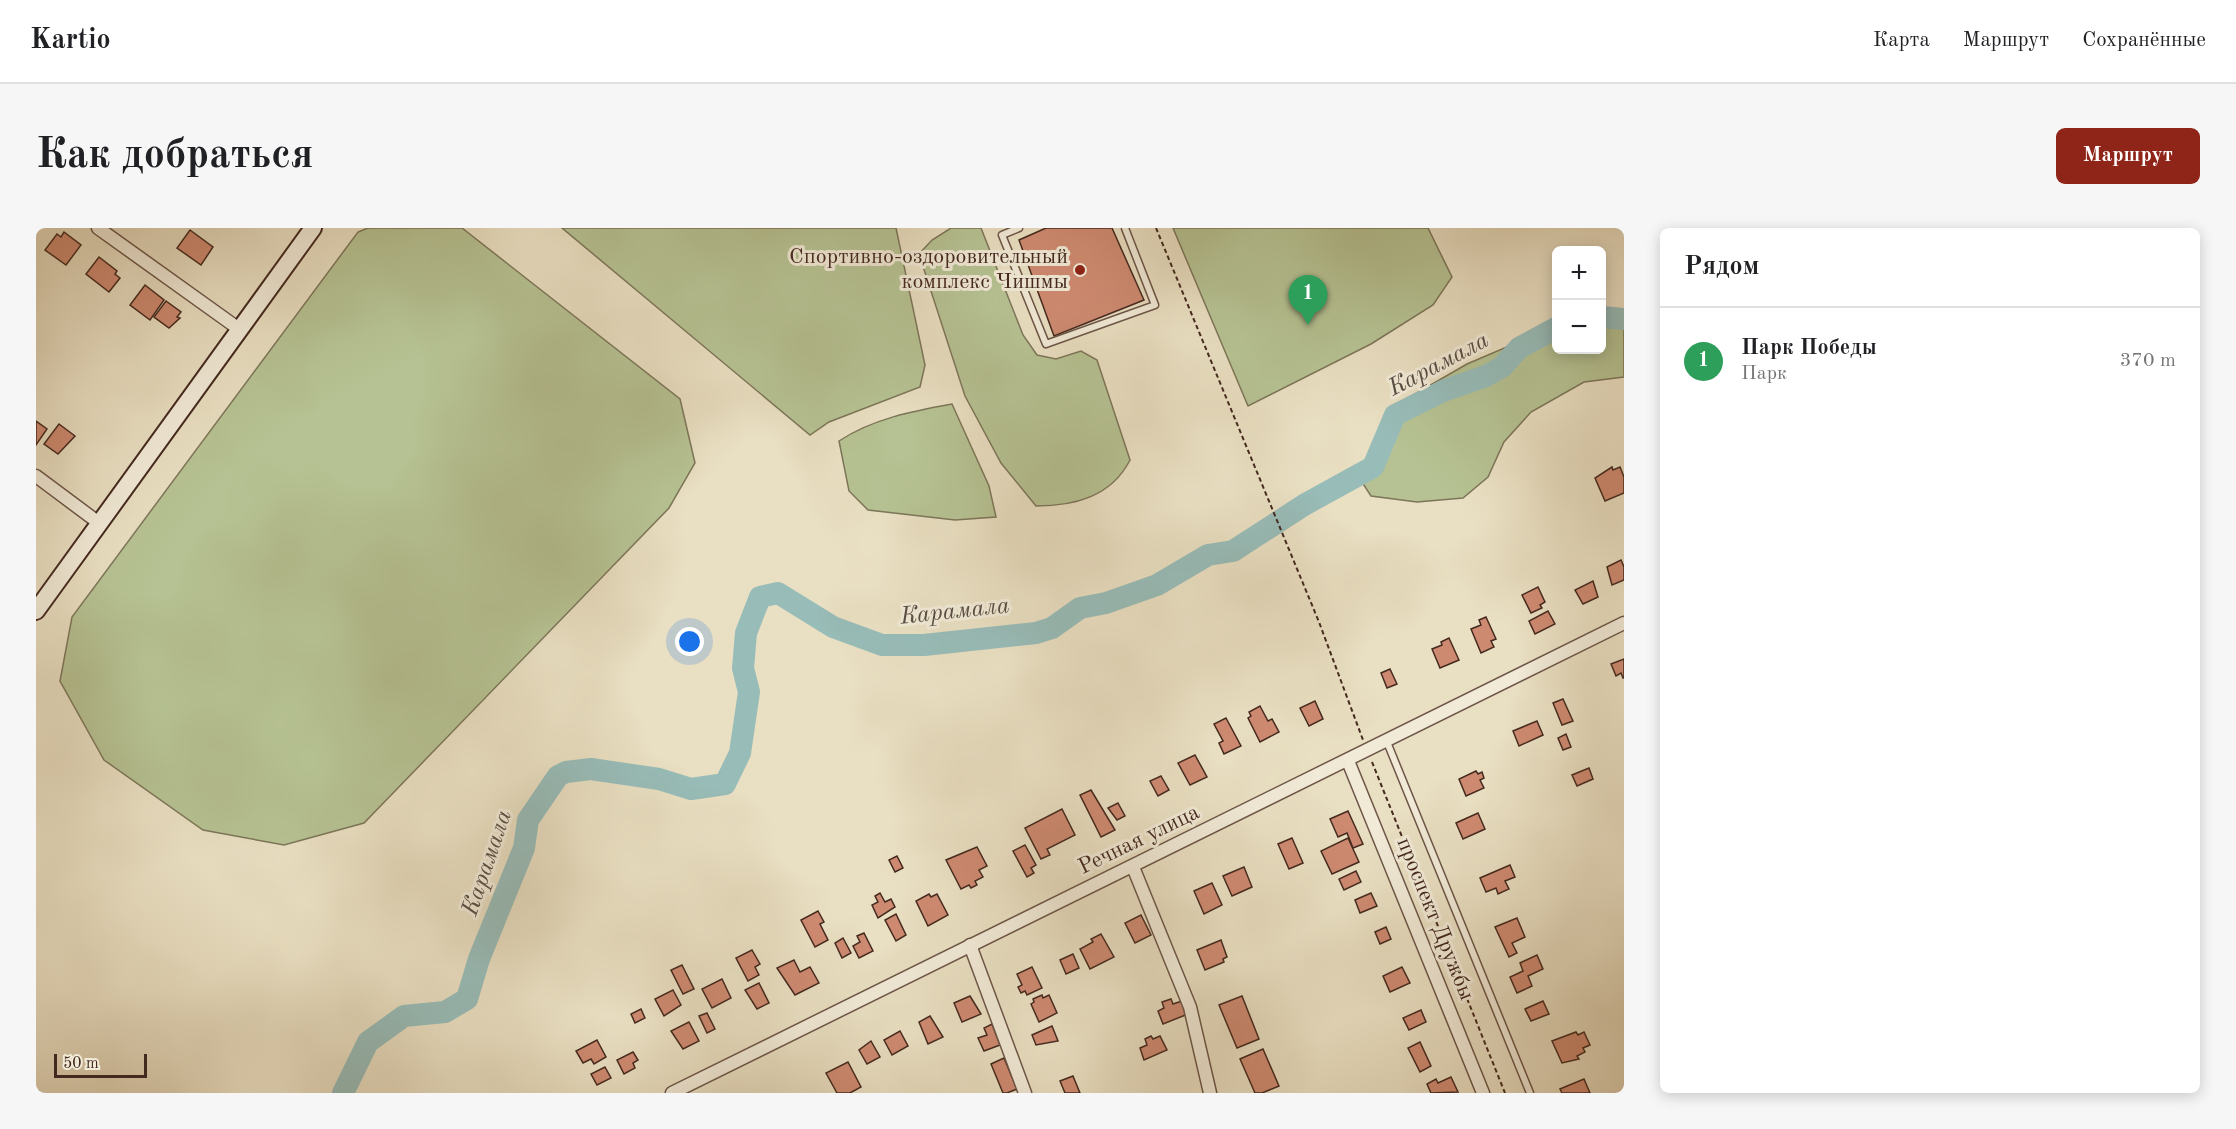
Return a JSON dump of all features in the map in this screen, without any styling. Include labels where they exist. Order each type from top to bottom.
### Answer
[{"type":"street","points":[[98,228],[239,329]]},
{"type":"street","points":[[36,611],[313,228]]},
{"type":"street","points":[[36,476],[99,523]]},
{"type":"street","name":"Речная улица","points":[[672,1093],[1368,752],[1624,623]]},
{"type":"street","name":"проспект Дружбы","points":[[1348,761],[1483,1093]]},
{"type":"street","points":[[1132,867],[1190,1007],[1210,1093]]},
{"type":"street","points":[[970,945],[1025,1093]]},
{"type":"lane","points":[[1019,228],[1002,235],[1046,344],[1155,305],[1125,228]]},
{"type":"lane","points":[[1387,742],[1530,1093]]},
{"type":"path","points":[[1156,228],[1295,568],[1319,621],[1368,752],[1505,1093]]},
{"type":"green space","points":[[368,228],[462,228],[680,399],[695,463],[669,508],[364,823],[284,845],[203,830],[104,760],[60,681],[72,617],[358,232]]},
{"type":"green space","points":[[562,228],[896,228],[925,365],[920,387],[829,422],[810,435]]},
{"type":"green space","points":[[951,228],[981,228],[1023,335],[1037,355],[1056,359],[1081,351],[1097,360],[1130,460],[1113,483],[1102,491],[1064,504],[1036,506],[1001,463],[965,396],[919,254],[932,240]]},
{"type":"green space","points":[[1173,228],[1428,228],[1452,277],[1433,305],[1371,344],[1248,406]]},
{"type":"green space","points":[[1606,317],[1624,319],[1624,377],[1584,382],[1531,412],[1504,442],[1488,477],[1463,498],[1417,502],[1371,496],[1358,476],[1394,406],[1467,364],[1552,328],[1552,354],[1606,354]]},
{"type":"green space","points":[[952,404],[989,486],[996,517],[955,520],[868,510],[849,491],[839,441],[879,421]]},
{"type":"building","name":"Спортивно-оздоровительный комплекс Чишмы","points":[[1046,228],[1112,228],[1144,300],[1054,336],[1019,240]]},
{"type":"building","points":[[190,230],[213,247],[201,265],[177,248]]},
{"type":"building","points":[[64,232],[81,245],[66,265],[45,250],[57,234],[61,237]]},
{"type":"building","points":[[99,257],[117,271],[115,274],[120,278],[109,292],[86,274]]},
{"type":"building","points":[[145,285],[164,300],[150,320],[130,305]]},
{"type":"building","points":[[166,301],[181,312],[177,317],[180,318],[169,328],[154,317]]},
{"type":"building","points":[[36,421],[47,429],[36,445]]},
{"type":"building","points":[[59,424],[75,436],[58,454],[44,444]]},
{"type":"building","points":[[1612,467],[1613,470],[1620,467],[1624,477],[1624,493],[1605,501],[1595,478]]},
{"type":"building","points":[[1621,560],[1624,567],[1624,580],[1612,585],[1607,567]]},
{"type":"building","points":[[1593,581],[1598,597],[1583,604],[1575,590]]},
{"type":"building","points":[[1538,587],[1545,602],[1540,605],[1542,608],[1531,613],[1522,595]]},
{"type":"building","points":[[1548,611],[1555,624],[1535,634],[1529,621]]},
{"type":"building","points":[[1486,617],[1496,639],[1491,641],[1494,647],[1481,653],[1471,629],[1481,625],[1479,620]]},
{"type":"building","points":[[1449,638],[1459,660],[1440,668],[1432,649],[1442,645],[1441,642]]},
{"type":"building","points":[[1624,659],[1623,678],[1621,673],[1616,676],[1611,664]]},
{"type":"building","points":[[1390,669],[1397,684],[1387,688],[1381,673]]},
{"type":"building","points":[[1563,699],[1573,721],[1562,725],[1553,703]]},
{"type":"building","points":[[1315,701],[1323,719],[1309,726],[1300,708]]},
{"type":"building","points":[[1260,706],[1268,721],[1272,719],[1279,732],[1260,742],[1248,718],[1251,716],[1249,712]]},
{"type":"building","points":[[1226,718],[1241,746],[1224,754],[1219,743],[1223,741],[1214,724]]},
{"type":"building","points":[[1537,721],[1543,735],[1519,746],[1513,731]]},
{"type":"building","points":[[1566,734],[1571,747],[1563,750],[1558,738]]},
{"type":"building","points":[[1195,755],[1207,777],[1190,785],[1178,763]]},
{"type":"building","points":[[1589,768],[1593,779],[1577,786],[1572,775]]},
{"type":"building","points":[[1476,771],[1478,774],[1482,772],[1484,778],[1480,780],[1484,788],[1466,796],[1459,779]]},
{"type":"building","points":[[1161,776],[1169,790],[1158,796],[1150,781]]},
{"type":"building","points":[[1091,790],[1115,830],[1101,837],[1080,795]]},
{"type":"building","points":[[1118,803],[1125,816],[1117,820],[1108,808]]},
{"type":"building","points":[[1062,809],[1075,835],[1047,849],[1050,855],[1041,859],[1025,828]]},
{"type":"building","points":[[1348,811],[1363,844],[1353,848],[1347,833],[1338,837],[1330,819]]},
{"type":"building","points":[[1478,813],[1485,829],[1463,839],[1456,823]]},
{"type":"building","points":[[1292,838],[1303,863],[1289,869],[1278,844]]},
{"type":"building","points":[[1348,838],[1359,862],[1332,874],[1321,851]]},
{"type":"building","points":[[1025,845],[1036,865],[1031,868],[1034,873],[1027,877],[1013,851]]},
{"type":"building","points":[[977,847],[987,866],[979,870],[983,877],[975,881],[977,885],[971,888],[969,885],[961,889],[946,860]]},
{"type":"building","points":[[897,856],[903,868],[895,872],[889,860]]},
{"type":"building","points":[[1510,865],[1515,877],[1505,881],[1509,889],[1498,894],[1496,888],[1486,892],[1480,878]]},
{"type":"building","points":[[1244,867],[1252,887],[1232,896],[1223,876]]},
{"type":"building","points":[[1356,871],[1361,882],[1344,890],[1339,879]]},
{"type":"building","points":[[1212,883],[1222,905],[1204,914],[1194,891]]},
{"type":"building","points":[[880,893],[885,902],[891,899],[895,907],[878,918],[872,905],[878,902],[875,896]]},
{"type":"building","points":[[1371,893],[1377,906],[1360,913],[1355,900]]},
{"type":"building","points":[[929,894],[931,897],[937,894],[948,915],[928,926],[916,901]]},
{"type":"building","points":[[818,911],[824,922],[820,924],[828,940],[815,947],[801,920]]},
{"type":"building","points":[[896,914],[906,935],[896,941],[885,920]]},
{"type":"building","points":[[1141,915],[1151,935],[1135,943],[1125,923]]},
{"type":"building","points":[[1517,918],[1525,937],[1512,943],[1517,953],[1509,957],[1495,927]]},
{"type":"building","points":[[1386,927],[1391,939],[1380,944],[1375,932]]},
{"type":"building","points":[[864,933],[873,951],[859,958],[853,946],[860,942],[857,936]]},
{"type":"building","points":[[1101,934],[1114,957],[1090,969],[1080,949],[1093,942],[1091,939]]},
{"type":"building","points":[[843,938],[851,953],[842,958],[835,943]]},
{"type":"building","points":[[1221,940],[1227,957],[1223,959],[1224,962],[1205,970],[1197,950]]},
{"type":"building","points":[[752,950],[760,964],[755,967],[759,975],[748,981],[736,958]]},
{"type":"building","points":[[1073,954],[1079,968],[1066,974],[1060,960]]},
{"type":"building","points":[[1537,955],[1543,969],[1528,976],[1532,986],[1517,993],[1510,977],[1523,971],[1520,963]]},
{"type":"building","points":[[794,960],[800,972],[810,967],[819,983],[795,995],[777,968]]},
{"type":"building","points":[[682,965],[694,989],[683,994],[671,970]]},
{"type":"building","points":[[1032,967],[1042,988],[1027,995],[1025,991],[1021,993],[1018,987],[1022,985],[1017,974]]},
{"type":"building","points":[[1402,967],[1410,983],[1390,992],[1383,976]]},
{"type":"building","points":[[722,979],[731,998],[712,1008],[702,989]]},
{"type":"building","points":[[759,983],[769,1003],[757,1009],[745,990]]},
{"type":"building","points":[[673,990],[681,1005],[664,1016],[655,999]]},
{"type":"building","points":[[1042,995],[1043,998],[1049,995],[1057,1013],[1039,1022],[1031,1004],[1034,1002],[1033,999]]},
{"type":"building","points":[[970,996],[981,1014],[962,1022],[954,1003]]},
{"type":"building","points":[[1242,996],[1259,1039],[1237,1048],[1219,1005]]},
{"type":"building","points":[[1171,999],[1173,1004],[1182,1001],[1188,1014],[1163,1024],[1158,1011],[1164,1008],[1162,1002]]},
{"type":"building","points":[[1543,1001],[1549,1014],[1531,1021],[1525,1009]]},
{"type":"building","points":[[641,1009],[645,1018],[635,1023],[631,1014]]},
{"type":"building","points":[[1421,1010],[1426,1022],[1409,1030],[1403,1018]]},
{"type":"building","points":[[707,1013],[715,1029],[707,1033],[699,1016]]},
{"type":"building","points":[[930,1016],[943,1037],[928,1044],[919,1022]]},
{"type":"building","points":[[689,1022],[699,1041],[683,1049],[671,1031]]},
{"type":"building","points":[[992,1024],[1000,1045],[984,1051],[978,1038],[987,1035],[984,1028]]},
{"type":"building","points":[[1052,1026],[1058,1041],[1036,1045],[1032,1035]]},
{"type":"building","points":[[900,1031],[908,1046],[892,1055],[884,1040]]},
{"type":"building","points":[[1576,1032],[1578,1035],[1584,1032],[1590,1045],[1583,1048],[1585,1052],[1577,1056],[1579,1059],[1562,1063],[1552,1041]]},
{"type":"building","points":[[1151,1036],[1153,1039],[1160,1036],[1167,1050],[1144,1060],[1140,1048],[1147,1045],[1145,1039]]},
{"type":"building","points":[[597,1040],[606,1057],[594,1064],[591,1059],[583,1063],[576,1051]]},
{"type":"building","points":[[871,1041],[880,1057],[867,1064],[859,1050]]},
{"type":"building","points":[[1420,1042],[1431,1066],[1420,1072],[1408,1048]]},
{"type":"building","points":[[1263,1049],[1279,1086],[1262,1093],[1255,1093],[1240,1059]]},
{"type":"building","points":[[633,1052],[638,1060],[633,1063],[635,1068],[624,1074],[617,1060]]},
{"type":"building","points":[[1004,1058],[1017,1089],[1007,1093],[1003,1093],[991,1064]]},
{"type":"building","points":[[848,1062],[861,1087],[850,1093],[837,1093],[826,1073]]},
{"type":"building","points":[[605,1067],[611,1078],[597,1085],[591,1074]]},
{"type":"building","points":[[1073,1076],[1080,1093],[1065,1093],[1060,1081]]},
{"type":"building","points":[[1451,1077],[1458,1092],[1431,1093],[1427,1084],[1436,1079],[1438,1083]]},
{"type":"building","points":[[1584,1079],[1590,1093],[1562,1093],[1560,1089]]},
{"type":"waterway","name":"Карамала","points":[[1606,317],[1624,319]]},
{"type":"waterway","name":"Карамала","points":[[343,1093],[368,1042],[404,1016],[445,1012],[467,999],[479,959],[524,848],[528,820],[558,776],[566,772],[591,769],[659,779],[691,789],[725,784],[740,753],[749,692],[743,668],[746,633],[760,597],[778,593],[833,627],[882,645],[924,645],[1036,633],[1052,628],[1080,608],[1106,603],[1157,585],[1208,555],[1233,551],[1304,505],[1373,467],[1395,415],[1443,391],[1486,376],[1502,367],[1519,348],[1552,330]]},
{"type":"place","name":"Спортивно-оздоровительный комплекс Чишмы","points":[[1080,270]]},
{"type":"place","name":"Парк Победы","points":[[1308,325]]}]
